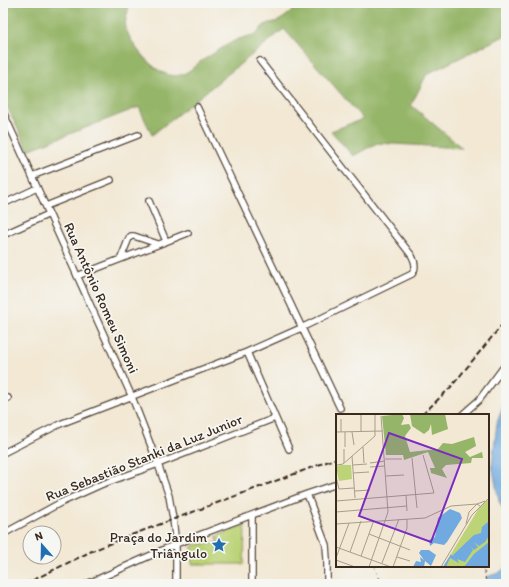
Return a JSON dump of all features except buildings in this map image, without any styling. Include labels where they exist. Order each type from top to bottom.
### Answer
[{"type":"street","points":[[3,453],[60,424],[247,352],[301,328],[412,274],[415,270],[415,264],[412,256],[260,61]]},
{"type":"street","points":[[197,106],[340,408]]},
{"type":"street","name":"Rua Antônio Romeu Simoni","points":[[3,112],[132,397],[158,464],[169,496],[173,519],[176,544],[176,584]]},
{"type":"street","points":[[32,176],[138,135]]},
{"type":"street","points":[[46,206],[111,180]]},
{"type":"street","points":[[3,204],[37,188]]},
{"type":"street","points":[[149,201],[166,241]]},
{"type":"street","points":[[3,234],[49,214]]},
{"type":"street","points":[[77,276],[188,233]]},
{"type":"street","points":[[122,258],[131,236],[158,244]]},
{"type":"street","points":[[247,352],[289,449]]},
{"type":"street","points":[[463,414],[479,400],[506,364]]},
{"type":"street","name":"Rua Sebastião Stanki da Luz Junior","points":[[3,534],[60,503],[88,491],[275,418]]},
{"type":"street","points":[[87,584],[176,544],[336,484]]},
{"type":"street","points":[[307,494],[326,545],[327,584]]},
{"type":"street","points":[[252,515],[252,584]]},
{"type":"street","points":[[100,578],[100,584]]},
{"type":"path","points":[[374,567],[382,584]]},
{"type":"path","points":[[482,567],[485,574],[486,584]]},
{"type":"green space","points":[[3,3],[122,3],[128,8],[126,28],[133,44],[155,68],[172,76],[186,73],[203,60],[234,41],[257,33],[265,25],[282,19],[301,3],[506,3],[506,35],[427,74],[411,105],[462,148],[377,143],[353,156],[331,131],[363,119],[284,29],[152,135],[139,107],[28,150],[3,98]]},
{"type":"green space","name":"Praça do Jardim Triângulo","points":[[245,525],[244,564],[192,564],[192,546],[218,543],[217,536]]},
{"type":"water","points":[[506,398],[506,515],[499,501],[492,465],[497,423]]},
{"type":"water","points":[[506,566],[506,584],[490,584],[486,577],[499,573]]},
{"type":"railway","points":[[423,414],[450,388],[506,320]]},
{"type":"railway","points":[[25,584],[92,551],[126,537],[336,458]]},
{"type":"place","name":"Praça do Jardim Triângulo","points":[[219,545]]}]
